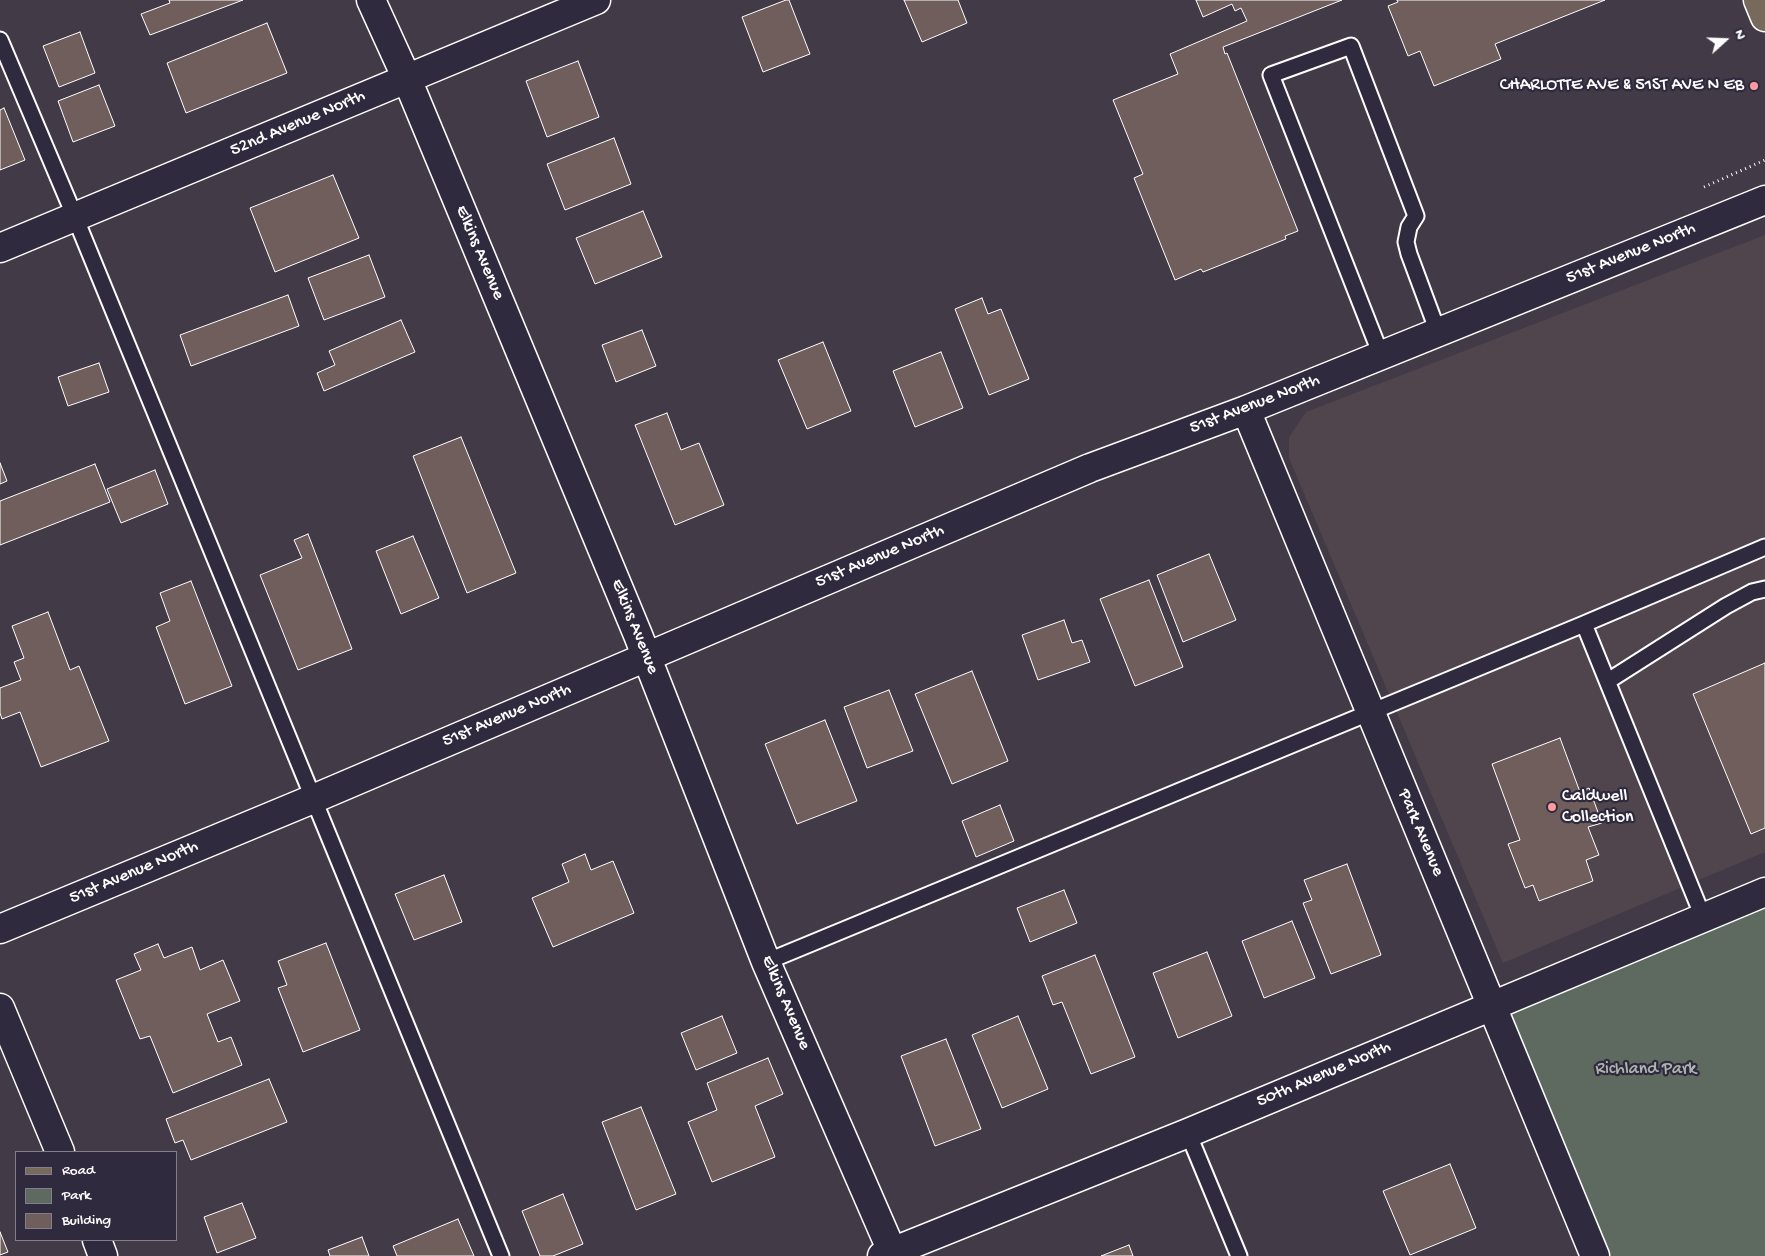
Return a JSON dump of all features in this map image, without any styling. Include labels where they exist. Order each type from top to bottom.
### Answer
[{"type":"main road","points":[[1758,0],[1765,17]]},
{"type":"street","name":"Elkins Avenue","points":[[371,0],[407,79],[646,656],[766,962],[890,1255]]},
{"type":"street","name":"52nd Avenue North","points":[[0,248],[596,0]]},
{"type":"street","name":"51st Avenue North","points":[[0,928],[313,799],[1090,468],[1246,410],[1765,200]]},
{"type":"street","name":"Park Avenue","points":[[1246,410],[1595,1256]]},
{"type":"street","name":"50th Avenue North","points":[[890,1255],[1765,892]]},
{"type":"street","points":[[0,1008],[60,1151]]},
{"type":"street","points":[[97,1241],[103,1256]]},
{"type":"lane","points":[[0,40],[75,217],[501,1256]]},
{"type":"lane","points":[[1381,355],[1271,75],[1351,46],[1416,216],[1409,227],[1406,242],[1438,332]]},
{"type":"lane","points":[[766,962],[1371,713],[1765,547]]},
{"type":"lane","points":[[1608,681],[1726,606],[1752,592],[1765,589]]},
{"type":"lane","points":[[1584,624],[1703,917]]},
{"type":"lane","points":[[1188,1132],[1239,1256]]},
{"type":"shaded area","points":[[1765,235],[1765,852],[1503,963],[1289,458],[1289,437],[1306,412]]},
{"type":"green space","name":"Richland Park","points":[[1765,891],[1765,1256],[1595,1256],[1492,1005]]},
{"type":"building","points":[[169,0],[243,0],[150,35],[141,14],[170,3]]},
{"type":"building","points":[[789,0],[810,54],[763,72],[742,17]]},
{"type":"building","points":[[904,0],[958,0],[967,23],[922,42]]},
{"type":"building","points":[[1196,0],[1342,0],[1223,47],[1298,231],[1285,236],[1286,239],[1203,272],[1201,269],[1175,280],[1134,178],[1143,174],[1113,100],[1178,74],[1170,54],[1247,21],[1241,8],[1235,11],[1232,4],[1203,17]]},
{"type":"building","points":[[1397,0],[1605,0],[1495,44],[1501,59],[1434,86],[1420,51],[1408,56],[1388,6],[1398,2]]},
{"type":"building","points":[[267,23],[287,73],[186,113],[167,63]]},
{"type":"building","points":[[80,32],[95,73],[59,87],[43,46]]},
{"type":"building","points":[[578,61],[599,117],[547,137],[526,81]]},
{"type":"building","points":[[99,85],[115,126],[73,142],[58,101]]},
{"type":"building","points":[[4,108],[25,160],[0,170],[0,110]]},
{"type":"building","points":[[614,138],[631,184],[565,210],[547,164]]},
{"type":"building","points":[[333,175],[359,238],[275,272],[250,208]]},
{"type":"building","points":[[643,211],[662,257],[595,284],[576,238]]},
{"type":"building","points":[[369,255],[385,297],[324,320],[308,278]]},
{"type":"building","points":[[288,295],[299,326],[191,366],[180,335]]},
{"type":"building","points":[[982,298],[988,314],[1001,309],[1029,379],[989,395],[955,309]]},
{"type":"building","points":[[401,320],[415,352],[324,391],[317,373],[335,365],[329,351]]},
{"type":"building","points":[[642,330],[656,366],[616,382],[602,345]]},
{"type":"building","points":[[823,342],[851,411],[807,429],[778,360]]},
{"type":"building","points":[[941,352],[963,408],[915,427],[893,371]]},
{"type":"building","points":[[99,363],[109,392],[68,406],[58,377]]},
{"type":"building","points":[[667,413],[681,450],[699,443],[724,505],[675,525],[635,425]]},
{"type":"building","points":[[461,437],[516,573],[467,593],[413,456]]},
{"type":"building","points":[[0,463],[7,481],[0,484]]},
{"type":"building","points":[[95,464],[110,502],[0,545],[0,501]]},
{"type":"building","points":[[155,470],[168,504],[121,523],[107,489]]},
{"type":"building","points":[[308,534],[352,649],[298,670],[260,575],[302,558],[294,540]]},
{"type":"building","points":[[413,536],[439,598],[401,614],[376,551]]},
{"type":"building","points":[[1209,554],[1236,620],[1183,642],[1157,575]]},
{"type":"building","points":[[1149,580],[1183,667],[1135,686],[1100,599]]},
{"type":"building","points":[[191,581],[232,686],[185,704],[156,627],[170,621],[160,593]]},
{"type":"building","points":[[48,612],[70,670],[79,666],[109,741],[41,767],[20,712],[2,719],[0,713],[0,688],[21,680],[14,662],[24,658],[12,626]]},
{"type":"building","points":[[1064,620],[1072,643],[1082,640],[1090,662],[1038,680],[1022,635]]},
{"type":"building","points":[[1765,663],[1765,828],[1751,834],[1693,694]]},
{"type":"building","points":[[972,671],[1008,761],[952,784],[915,694]]},
{"type":"building","points":[[889,690],[913,751],[867,768],[844,707]]},
{"type":"building","points":[[825,720],[857,801],[797,824],[765,744]]},
{"type":"building","name":"Caldwell Collection","points":[[1560,738],[1580,792],[1589,788],[1602,823],[1588,827],[1599,855],[1586,860],[1593,881],[1539,901],[1533,885],[1525,888],[1508,844],[1520,840],[1492,764]]},
{"type":"building","points":[[1000,805],[1014,841],[976,857],[962,821]]},
{"type":"building","points":[[585,854],[591,870],[613,861],[634,913],[553,947],[532,898],[569,882],[562,864]]},
{"type":"building","points":[[1347,864],[1381,955],[1331,974],[1303,903],[1312,900],[1304,880]]},
{"type":"building","points":[[444,875],[462,922],[414,940],[395,894]]},
{"type":"building","points":[[1064,890],[1077,923],[1030,942],[1017,908]]},
{"type":"building","points":[[1292,921],[1315,978],[1264,998],[1242,941]]},
{"type":"building","points":[[326,943],[360,1030],[303,1052],[278,988],[287,985],[278,961]]},
{"type":"building","points":[[158,944],[164,958],[192,947],[200,970],[223,960],[240,1001],[207,1014],[218,1042],[231,1037],[242,1065],[173,1093],[150,1036],[140,1039],[116,980],[141,970],[134,954]]},
{"type":"building","points":[[1207,952],[1232,1016],[1178,1038],[1153,973]]},
{"type":"building","points":[[1095,955],[1135,1057],[1091,1074],[1062,1002],[1053,1005],[1042,976]]},
{"type":"building","points":[[722,1016],[737,1053],[696,1070],[681,1033]]},
{"type":"building","points":[[1018,1016],[1048,1089],[1002,1108],[972,1035]]},
{"type":"building","points":[[946,1039],[981,1129],[935,1146],[901,1056]]},
{"type":"building","points":[[768,1058],[783,1094],[755,1106],[775,1157],[712,1182],[688,1122],[717,1110],[707,1083]]},
{"type":"building","points":[[269,1079],[287,1122],[191,1160],[183,1140],[175,1143],[166,1119]]},
{"type":"building","points":[[641,1107],[676,1194],[636,1210],[602,1122]]},
{"type":"building","points":[[1450,1164],[1476,1228],[1410,1255],[1383,1191]]},
{"type":"building","points":[[563,1194],[583,1244],[553,1256],[540,1256],[522,1211]]},
{"type":"building","points":[[242,1203],[256,1238],[217,1253],[204,1217]]},
{"type":"building","points":[[458,1219],[474,1256],[397,1256],[393,1246]]},
{"type":"building","points":[[0,1232],[8,1252],[0,1255]]},
{"type":"building","points":[[362,1237],[369,1256],[330,1256],[328,1250]]},
{"type":"building","points":[[1129,1245],[1133,1256],[1101,1256]]},
{"type":"place","name":"CHARLOTTE AVE & 51ST AVE N EB","points":[[1754,86]]},
{"type":"place","name":"Caldwell Collection","points":[[1552,807]]}]
